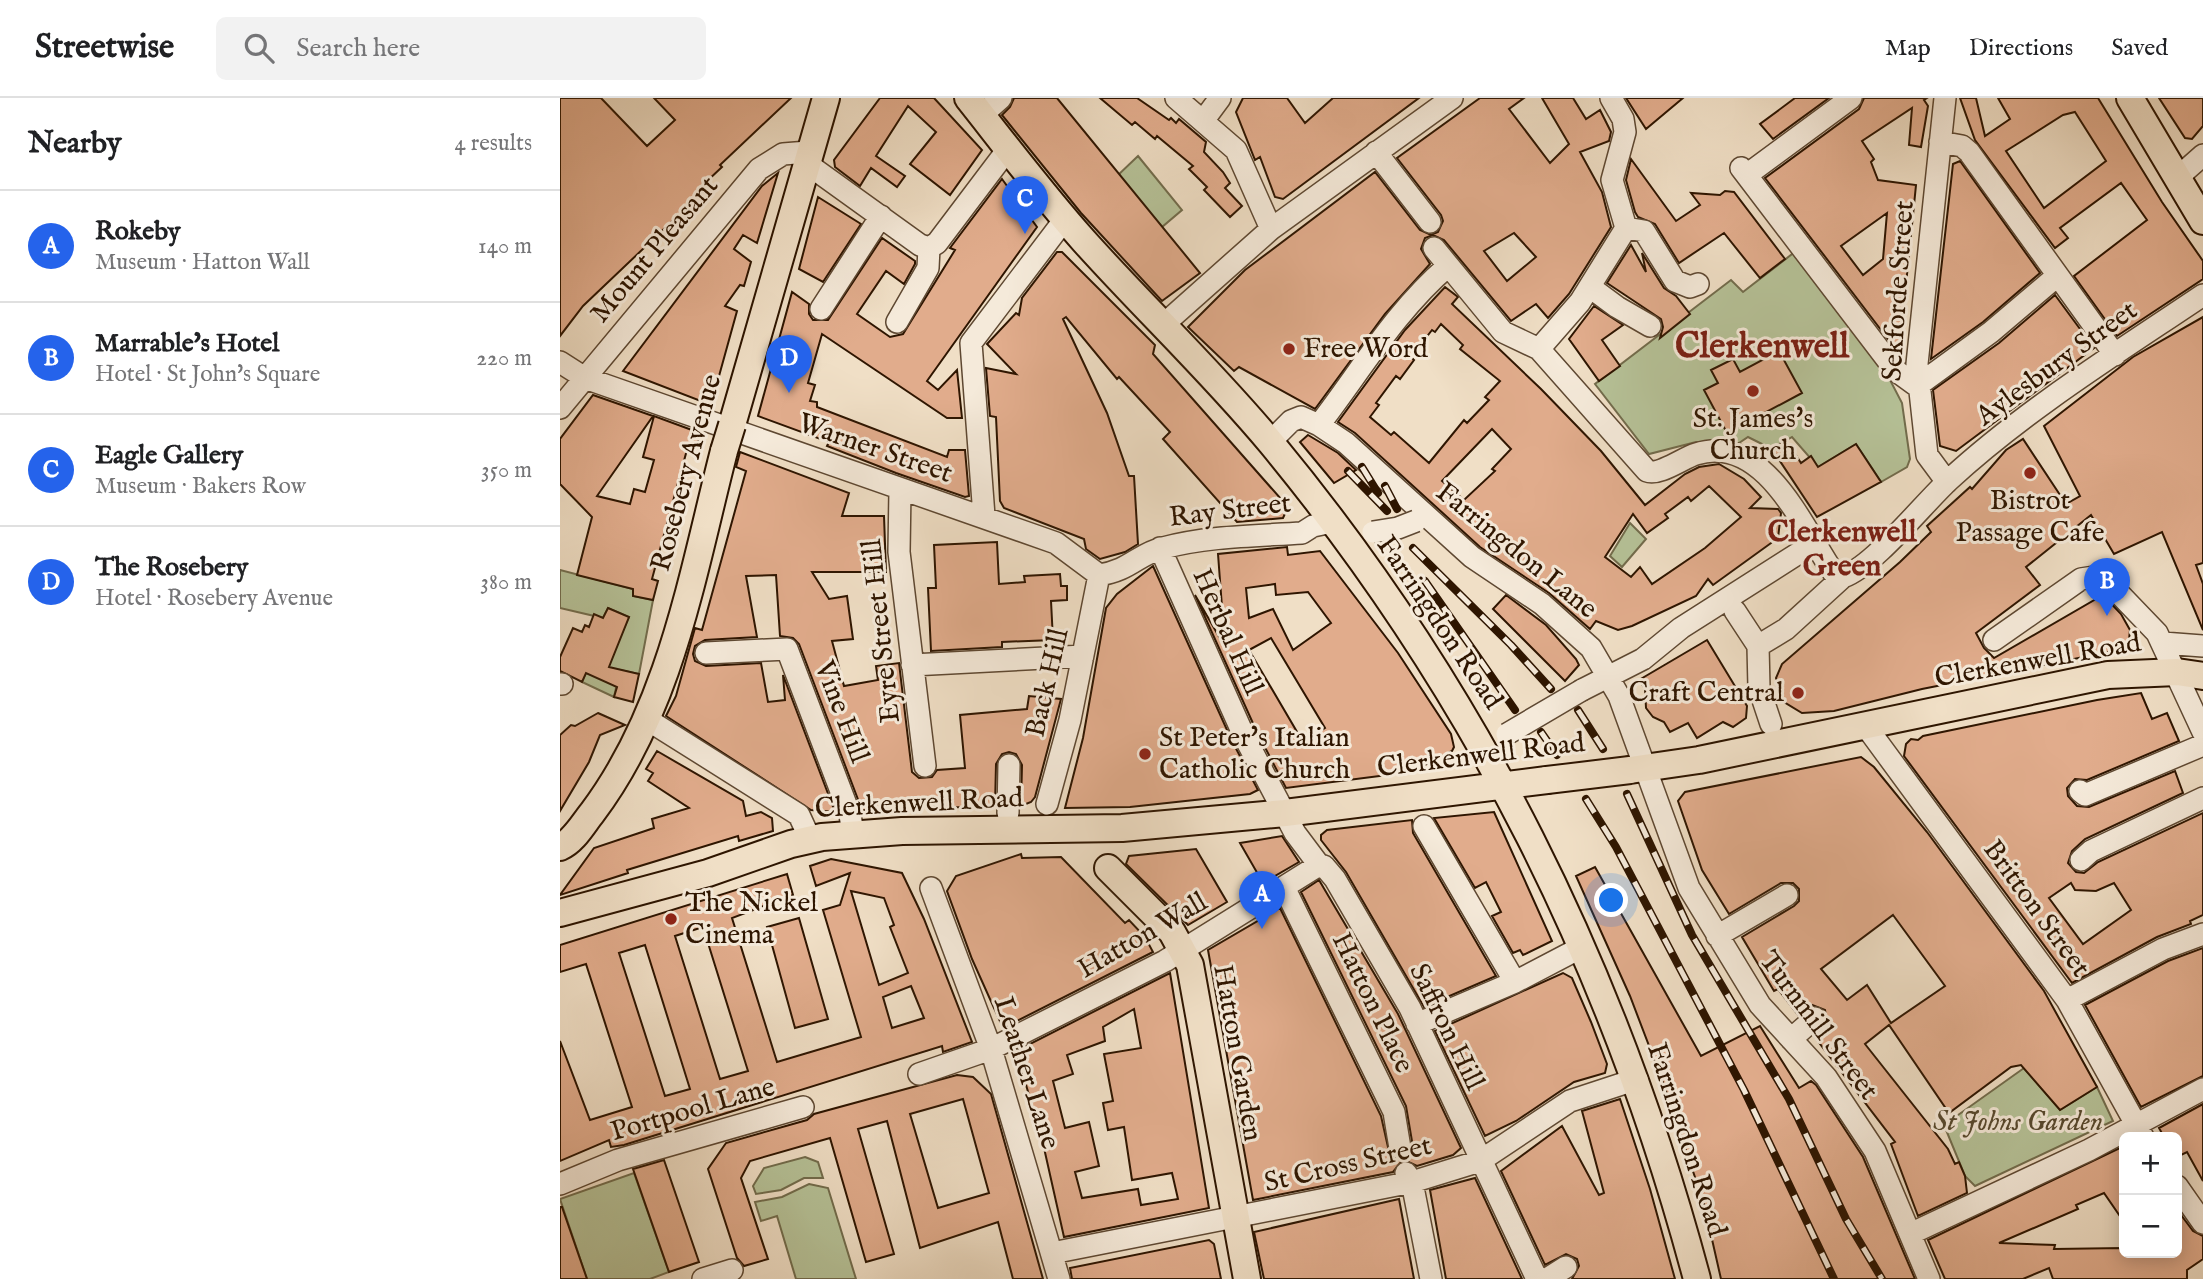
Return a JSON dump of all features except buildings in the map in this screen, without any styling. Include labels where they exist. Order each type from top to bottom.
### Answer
[{"type":"main road","name":"Rosebery Avenue","points":[[562,851],[601,801],[648,720],[674,644],[724,451],[826,98]]},
{"type":"main road","points":[[2130,98],[2203,221]]},
{"type":"main road","name":"Farringdon Road","points":[[984,104],[1009,149],[1065,219],[1270,442],[1339,531],[1454,698],[1505,788],[1582,947],[1637,1079],[1697,1279]]},
{"type":"main road","name":"Clerkenwell Road","points":[[560,913],[719,869],[810,839],[853,833],[1103,829],[1285,813],[1505,788],[1699,760],[2108,675],[2177,672],[2203,676]]},
{"type":"main road","name":"Hatton Garden","points":[[1103,829],[1112,861],[1108,868],[1152,910],[1184,949],[1190,965],[1247,1279]]},
{"type":"street","points":[[1176,98],[1236,150],[1271,229]]},
{"type":"street","points":[[1203,121],[1220,98]]},
{"type":"street","points":[[1163,325],[1271,229],[1452,98]]},
{"type":"street","points":[[1611,98],[1623,119],[1625,132],[1612,180],[1635,230],[1675,281],[1689,287],[1698,284]]},
{"type":"street","points":[[1851,98],[1744,171],[1895,370],[1917,386],[1991,332],[2057,276]]},
{"type":"street","name":"Sekforde Street","points":[[1942,101],[1917,386],[1927,455],[1947,482]]},
{"type":"street","points":[[1940,142],[1962,146],[1969,152],[2115,355]]},
{"type":"street","points":[[929,248],[937,243],[1009,149]]},
{"type":"street","points":[[1376,152],[1430,222]]},
{"type":"street","name":"Mount Pleasant","points":[[560,408],[759,169],[783,154],[807,158]]},
{"type":"street","points":[[2177,178],[2203,155]]},
{"type":"street","points":[[807,158],[920,245],[929,248]]},
{"type":"street","points":[[821,309],[881,216]]},
{"type":"street","points":[[984,516],[971,343],[1065,219]]},
{"type":"street","points":[[1539,349],[1635,230]]},
{"type":"street","points":[[897,322],[928,268],[929,248]]},
{"type":"street","points":[[1434,248],[1503,332],[1539,349],[1647,471],[1656,472],[1703,452],[1735,454],[1750,461],[1778,486],[1813,544],[1833,572],[1843,578]]},
{"type":"street","points":[[1270,442],[1291,421],[1301,417],[1319,425],[1383,338],[1429,283],[1448,266]]},
{"type":"street","points":[[1590,287],[1650,326]]},
{"type":"street","name":"Aylesbury Street","points":[[1947,482],[2025,418],[2203,295]]},
{"type":"street","name":"Warner Street","points":[[560,362],[586,378],[1056,543],[1098,585]]},
{"type":"street","name":"Farringdon Lane","points":[[1319,425],[1377,468],[1420,518],[1542,604],[1572,628],[1591,648],[1609,675],[1638,769]]},
{"type":"street","points":[[1758,646],[1786,629],[1910,521],[1947,482]]},
{"type":"street","name":"Eyre Street Hill","points":[[900,490],[899,552],[925,766]]},
{"type":"street","name":"Ray Street","points":[[1098,585],[1160,548],[1203,540],[1339,531],[1373,532],[1398,528],[1420,518]]},
{"type":"street","points":[[1507,734],[1609,675],[1643,659],[1681,628],[1813,544]]},
{"type":"street","name":"Herbal Hill","points":[[1160,548],[1227,702],[1285,813]]},
{"type":"street","points":[[1994,640],[2081,579],[2094,577],[2115,587],[2163,643],[2203,732]]},
{"type":"street","name":"Back Hill","points":[[1047,804],[1098,585]]},
{"type":"street","points":[[1735,611],[1758,646],[1759,688],[1771,724]]},
{"type":"street","points":[[2163,643],[2203,646]]},
{"type":"street","name":"Vine Hill","points":[[706,653],[787,649],[850,815],[853,833]]},
{"type":"street","points":[[912,665],[1083,656]]},
{"type":"street","points":[[648,720],[799,815],[810,839]]},
{"type":"street","name":"Britton Street","points":[[1865,725],[2067,1000],[2139,1131]]},
{"type":"street","points":[[2080,791],[2085,795],[2203,745]]},
{"type":"street","points":[[1007,813],[1009,765]]},
{"type":"street","name":"Turnmill Street","points":[[1638,769],[1689,888],[1717,936],[1760,1005],[1826,1077],[1875,1151],[1929,1279]]},
{"type":"street","points":[[2081,860],[2091,851],[2203,798]]},
{"type":"street","name":"Saffron Hill","points":[[1285,813],[1319,865],[1324,866],[1335,879],[1417,1024],[1537,1279]]},
{"type":"street","points":[[1424,825],[1515,982]]},
{"type":"street","name":"Hatton Wall","points":[[992,1049],[1184,949],[1319,865]]},
{"type":"street","name":"Hatton Place","points":[[1283,887],[1394,1112],[1400,1148]]},
{"type":"street","name":"Leather Lane","points":[[931,888],[992,1049],[1059,1279]]},
{"type":"street","points":[[1717,936],[1787,895]]},
{"type":"street","points":[[2067,1000],[2153,954],[2203,934]]},
{"type":"street","points":[[1417,1024],[1515,982],[1582,947]]},
{"type":"street","points":[[1791,1039],[1815,1017]]},
{"type":"street","points":[[919,1074],[992,1049]]},
{"type":"street","name":"St Cross Street","points":[[1052,1253],[1234,1218],[1480,1161],[1570,1101],[1637,1079]]},
{"type":"street","points":[[1910,1234],[1974,1207],[1978,1200],[2139,1131],[2203,1089]]},
{"type":"street","name":"Portpool Lane","points":[[560,1184],[618,1160],[803,1107]]},
{"type":"street","points":[[1409,1176],[1431,1279]]},
{"type":"street","points":[[2188,1190],[2203,1223]]},
{"type":"street","points":[[1547,1279],[1566,1266]]},
{"type":"street","points":[[703,1279],[732,1270]]},
{"type":"green space","points":[[1138,156],[1182,210],[1162,227],[1117,176]]},
{"type":"green space","points":[[1796,251],[1889,378],[1902,403],[1910,459],[1907,467],[1881,482],[1856,444],[1818,467],[1792,437],[1772,449],[1748,437],[1739,443],[1696,442],[1649,454],[1595,384],[1731,280],[1743,292]]},
{"type":"green space","points":[[1630,523],[1646,539],[1622,567],[1610,556]]},
{"type":"green space","points":[[560,570],[633,589],[633,596],[653,600],[639,674],[620,670],[614,697],[582,682],[605,628],[621,635],[629,617],[608,608],[603,618],[560,608]]},
{"type":"green space","name":"St Johns Garden","points":[[2024,1068],[2060,1110],[2097,1087],[2113,1121],[1975,1186],[1965,1176],[1944,1125]]},
{"type":"green space","points":[[805,1157],[818,1162],[823,1178],[804,1178],[781,1190],[756,1194],[753,1186],[764,1168]]},
{"type":"green space","points":[[634,1173],[669,1272],[650,1279],[587,1279],[560,1199]]},
{"type":"green space","points":[[809,1184],[828,1188],[856,1279],[796,1279],[777,1216],[761,1221],[755,1202],[782,1197]]},
{"type":"railway","points":[[1362,467],[1378,493]]},
{"type":"railway","points":[[1348,471],[1387,511]]},
{"type":"railway","points":[[1385,486],[1397,509]]},
{"type":"railway","points":[[1413,548],[1511,645],[1551,689]]},
{"type":"railway","points":[[1425,581],[1515,710]]},
{"type":"railway","points":[[1578,710],[1603,749]]},
{"type":"railway","points":[[1541,732],[1557,755]]},
{"type":"railway","points":[[1627,794],[1692,935],[1789,1099],[1846,1219],[1882,1279]]},
{"type":"railway","points":[[1586,799],[1616,847],[1744,1090],[1834,1279]]},
{"type":"place","name":"Eagle Gallery","points":[[1025,234]]},
{"type":"place","name":"Free Word","points":[[1289,349]]},
{"type":"place","name":"St. James's Church","points":[[1753,391]]},
{"type":"place","name":"The Rosebery","points":[[789,393]]},
{"type":"place","name":"Bistrot Passage Cafe","points":[[2030,473]]},
{"type":"place","name":"Marrable's Hotel","points":[[2107,616]]},
{"type":"place","name":"Craft Central","points":[[1798,693]]},
{"type":"place","name":"St Peter's Italian Catholic Church","points":[[1145,754]]},
{"type":"place","name":"The Nickel Cinema","points":[[671,919]]},
{"type":"place","name":"Rokeby","points":[[1262,929]]},
{"type":"district","name":"Clerkenwell","points":[[1762,347]]},
{"type":"district","name":"Clerkenwell Green","points":[[1842,550]]}]
